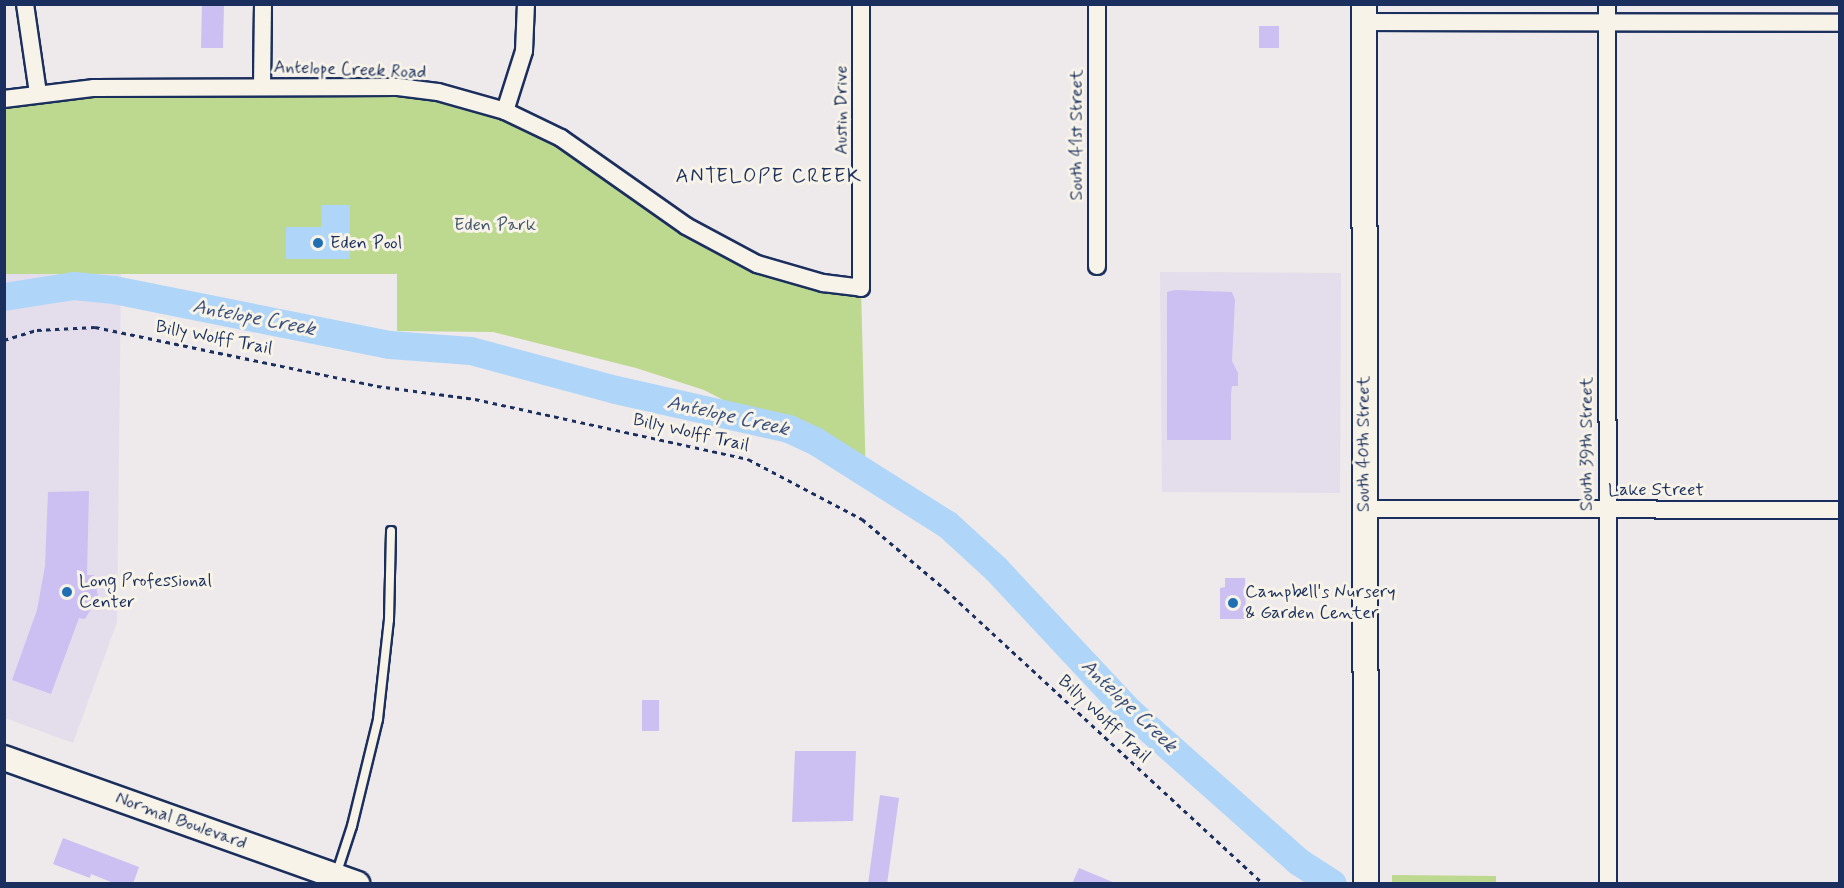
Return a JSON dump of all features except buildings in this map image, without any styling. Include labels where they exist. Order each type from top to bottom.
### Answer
[{"type":"main road","name":"South 40th Street","points":[[1365,13],[1366,881]]},
{"type":"main road","name":"Normal Boulevard","points":[[4,758],[341,881]]},
{"type":"street","points":[[26,4],[38,93]]},
{"type":"street","points":[[262,87],[263,4]]},
{"type":"street","points":[[505,111],[524,51],[526,4]]},
{"type":"street","name":"Austin Drive","points":[[861,4],[861,288]]},
{"type":"street","name":"South 41st Street","points":[[1097,4],[1097,266]]},
{"type":"street","name":"South 39th Street","points":[[1607,4],[1608,884]]},
{"type":"street","points":[[1365,13],[1607,22],[1839,23]]},
{"type":"street","name":"Antelope Creek Road","points":[[4,99],[38,93],[94,88],[398,87],[438,92],[505,111],[603,164],[720,247],[790,275],[861,288]]},
{"type":"street","name":"Lake Street","points":[[1364,509],[1839,510]]},
{"type":"lane","points":[[341,881],[378,719],[389,620],[392,531]]},
{"type":"path","name":"Billy Wolff Trail","points":[[4,340],[38,330],[95,327],[377,386],[475,399],[748,459],[862,519],[946,590],[1264,884]]},
{"type":"shaded area","points":[[1160,272],[1341,273],[1340,493],[1162,492]]},
{"type":"shaded area","points":[[4,274],[121,274],[117,622],[73,743],[5,718]]},
{"type":"green space","name":"Eden Park","points":[[398,87],[505,111],[720,247],[861,288],[866,483],[795,437],[704,390],[636,368],[493,332],[397,331],[397,274],[5,274],[5,99],[38,93]]},
{"type":"green space","points":[[1392,875],[1496,876],[1496,883],[1392,883]]},
{"type":"water","name":"Eden Pool","points":[[322,205],[350,205],[350,259],[286,259],[286,227],[321,227]]},
{"type":"waterway","name":"Antelope Creek","points":[[4,297],[74,286],[114,290],[390,345],[471,351],[616,390],[789,429],[815,441],[948,525],[996,569],[1130,712],[1299,862],[1333,884]]},
{"type":"place","name":"Eden Pool","points":[[318,243]]},
{"type":"place","name":"Long Professional Center","points":[[67,592]]},
{"type":"place","name":"Campbell's Nursery & Garden Center","points":[[1233,603]]},
{"type":"district","name":"ANTELOPE CREEK","points":[[769,176]]}]
